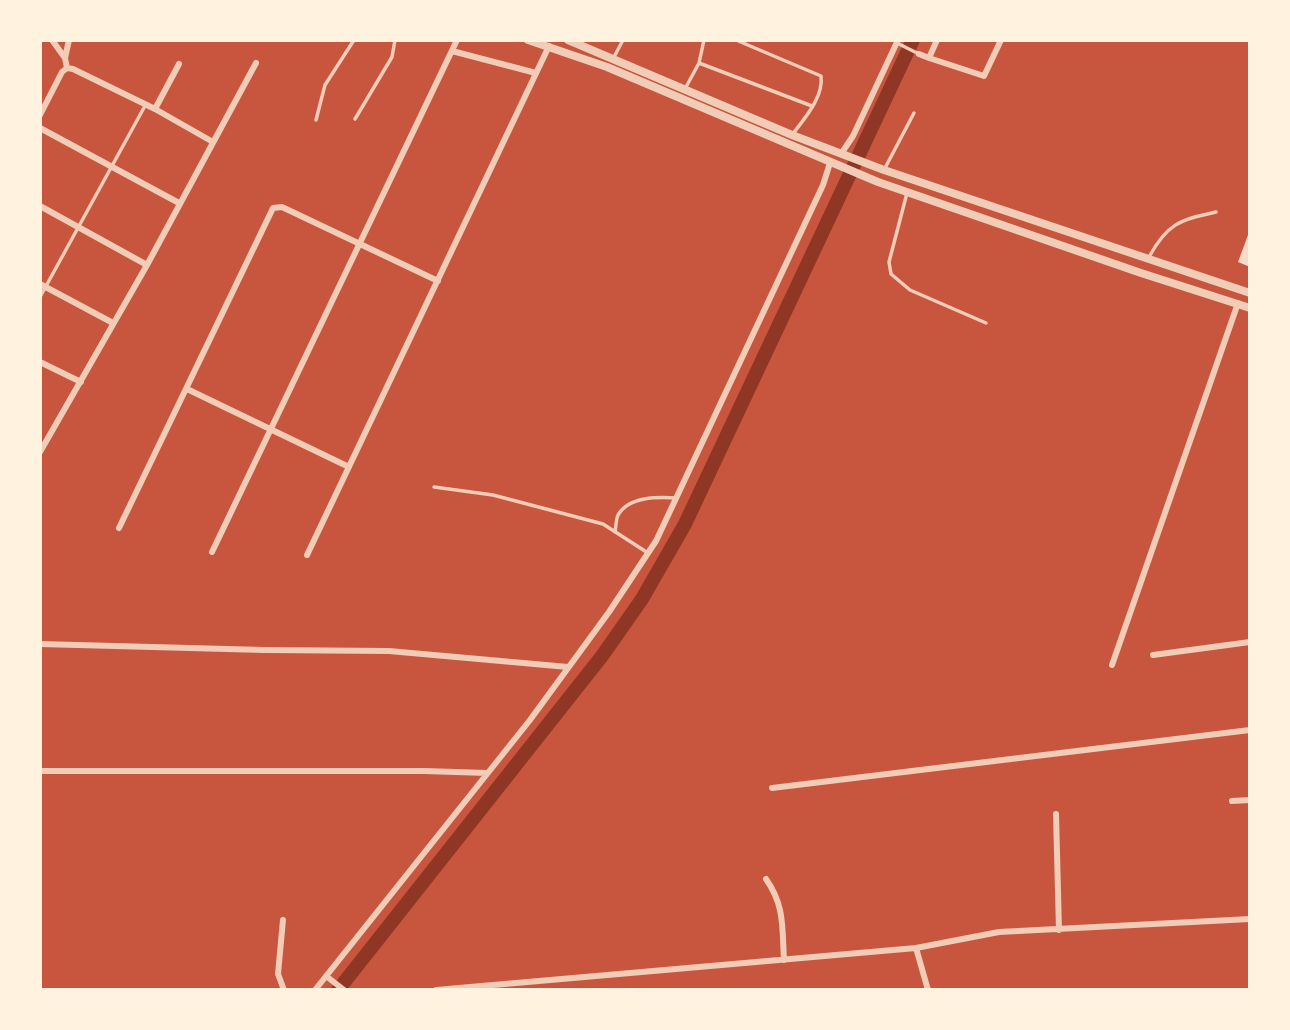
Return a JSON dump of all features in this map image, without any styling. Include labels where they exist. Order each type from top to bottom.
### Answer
[{"type":"street","points":[[52,40],[65,58]]},
{"type":"street","points":[[67,68],[65,58],[69,40]]},
{"type":"street","points":[[212,552],[457,40]]},
{"type":"street","points":[[528,40],[607,67],[842,169],[1250,308]]},
{"type":"street","points":[[568,40],[843,155],[1250,293]]},
{"type":"street","points":[[929,58],[937,40]]},
{"type":"street","points":[[919,54],[984,76],[1001,40]]},
{"type":"street","points":[[315,990],[329,979],[530,720],[609,612],[648,553],[806,223],[830,163],[843,155],[899,43]]},
{"type":"street","points":[[307,555],[549,46]]},
{"type":"street","points":[[452,51],[536,73]]},
{"type":"street","points":[[40,452],[43,438],[81,382],[256,63]]},
{"type":"street","points":[[155,109],[178,64]]},
{"type":"street","points":[[67,68],[81,71],[213,142]]},
{"type":"street","points":[[40,115],[58,78],[67,68]]},
{"type":"street","points":[[40,128],[179,203]]},
{"type":"street","points":[[40,206],[146,265]]},
{"type":"street","points":[[119,527],[273,208],[282,207],[438,281]]},
{"type":"street","points":[[43,285],[113,323]]},
{"type":"street","points":[[1112,665],[1238,303]]},
{"type":"street","points":[[40,362],[81,382]]},
{"type":"street","points":[[187,389],[349,467]]},
{"type":"street","points":[[1153,655],[1250,642]]},
{"type":"street","points":[[40,644],[389,651],[568,667]]},
{"type":"street","points":[[772,788],[1250,730]]},
{"type":"street","points":[[40,771],[487,773]]},
{"type":"street","points":[[1232,801],[1250,800]]},
{"type":"street","points":[[1056,814],[1059,930]]},
{"type":"street","points":[[766,879],[778,897],[781,909],[784,960]]},
{"type":"street","points":[[283,920],[278,974],[284,990]]},
{"type":"street","points":[[436,990],[916,948],[999,932],[1249,920]]},
{"type":"street","points":[[916,948],[928,990]]},
{"type":"street","points":[[329,979],[344,990]]},
{"type":"lane","points":[[316,120],[324,85],[354,40]]},
{"type":"lane","points":[[355,119],[391,57],[396,40]]},
{"type":"lane","points":[[613,59],[623,40]]},
{"type":"lane","points":[[685,89],[699,63],[704,40]]},
{"type":"lane","points":[[736,40],[821,76],[822,83],[812,106],[792,135]]},
{"type":"lane","points":[[899,43],[919,54]]},
{"type":"lane","points":[[699,63],[812,106]]},
{"type":"lane","points":[[40,297],[43,285],[79,228],[146,104]]},
{"type":"lane","points":[[884,170],[914,113]]},
{"type":"lane","points":[[906,192],[889,262],[891,274],[910,290],[986,323]]},
{"type":"lane","points":[[1148,259],[1165,231],[1191,218],[1216,212]]},
{"type":"lane","points":[[434,487],[493,495],[603,524],[648,553]]},
{"type":"lane","points":[[615,532],[618,515],[629,505],[650,497],[676,498]]},
{"type":"building","points":[[1248,235],[1250,236],[1250,267],[1238,262]]},
{"type":"waterway","points":[[338,990],[602,656],[642,599],[685,524],[913,40]]}]
